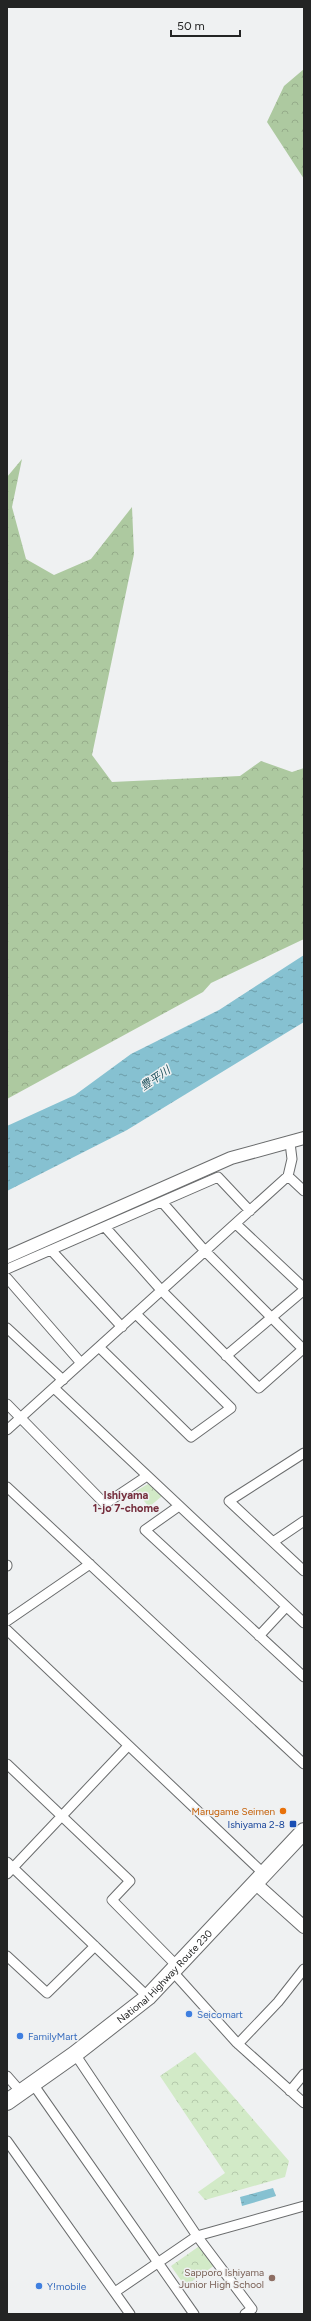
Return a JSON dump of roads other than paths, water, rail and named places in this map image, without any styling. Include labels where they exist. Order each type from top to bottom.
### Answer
[{"type":"highway","name":"National Highway Route 230","points":[[7,2102],[75,2054],[148,1997],[304,1831]]},
{"type":"street","points":[[7,1257],[230,1158],[304,1138]]},
{"type":"street","points":[[7,1430],[288,1176],[292,1159],[290,1142]]},
{"type":"street","points":[[288,1176],[304,1191]]},
{"type":"street","points":[[7,1269],[218,1177],[250,1211]]},
{"type":"street","points":[[105,1227],[162,1291],[259,1388],[303,1349],[206,1251],[162,1202]]},
{"type":"street","points":[[226,1356],[304,1289],[236,1224]]},
{"type":"street","points":[[51,1250],[122,1327]]},
{"type":"street","points":[[7,1278],[81,1363]]},
{"type":"street","points":[[99,1347],[191,1437],[231,1408],[136,1314]]},
{"type":"street","points":[[8,1332],[63,1380]]},
{"type":"street","points":[[54,1388],[304,1623]]},
{"type":"street","points":[[7,1404],[105,1504],[147,1476]]},
{"type":"street","points":[[304,1453],[229,1501],[304,1571]]},
{"type":"street","points":[[7,1487],[304,1764]]},
{"type":"street","points":[[180,1506],[145,1530],[304,1677]]},
{"type":"street","points":[[273,1542],[304,1521]]},
{"type":"street","points":[[7,1620],[90,1564]]},
{"type":"street","points":[[259,1636],[286,1607]]},
{"type":"street","points":[[7,1630],[128,1746],[260,1878],[304,1927]]},
{"type":"street","points":[[128,1746],[62,1816],[9,1868],[95,1946],[148,1997]]},
{"type":"street","points":[[7,1764],[130,1881],[112,1900],[175,1970],[238,2044],[304,2103]]},
{"type":"street","points":[[7,1956],[47,1993],[95,1946]]},
{"type":"street","points":[[238,2044],[278,2002],[304,1969]]},
{"type":"street","points":[[75,2054],[197,2236],[252,2309],[245,2314]]},
{"type":"street","points":[[290,2090],[304,2074]]},
{"type":"street","points":[[7,2076],[27,2088],[194,2314]]},
{"type":"street","points":[[7,2141],[130,2314]]},
{"type":"street","points":[[115,2292],[197,2236],[304,2206]]},
{"type":"water","name":"豊平川","points":[[304,955],[304,1022],[127,1130],[7,1191],[7,1126],[75,1095],[131,1054],[219,1010]]},
{"type":"water","points":[[273,2188],[276,2196],[242,2206],[240,2197]]},
{"type":"place","name":"Marugame Seimen","points":[[283,1811]]},
{"type":"place","name":"Ishiyama 2-8","points":[[293,1824]]},
{"type":"place","name":"Seicomart","points":[[189,2014]]},
{"type":"place","name":"FamilyMart","points":[[20,2036]]},
{"type":"place","name":"Sapporo Ishiyama Junior High School","points":[[272,2278]]},
{"type":"place","name":"Y!mobile","points":[[39,2286]]},
{"type":"district","name":"Ishiyama 1-jo 7-chome","points":[[126,1501]]}]
